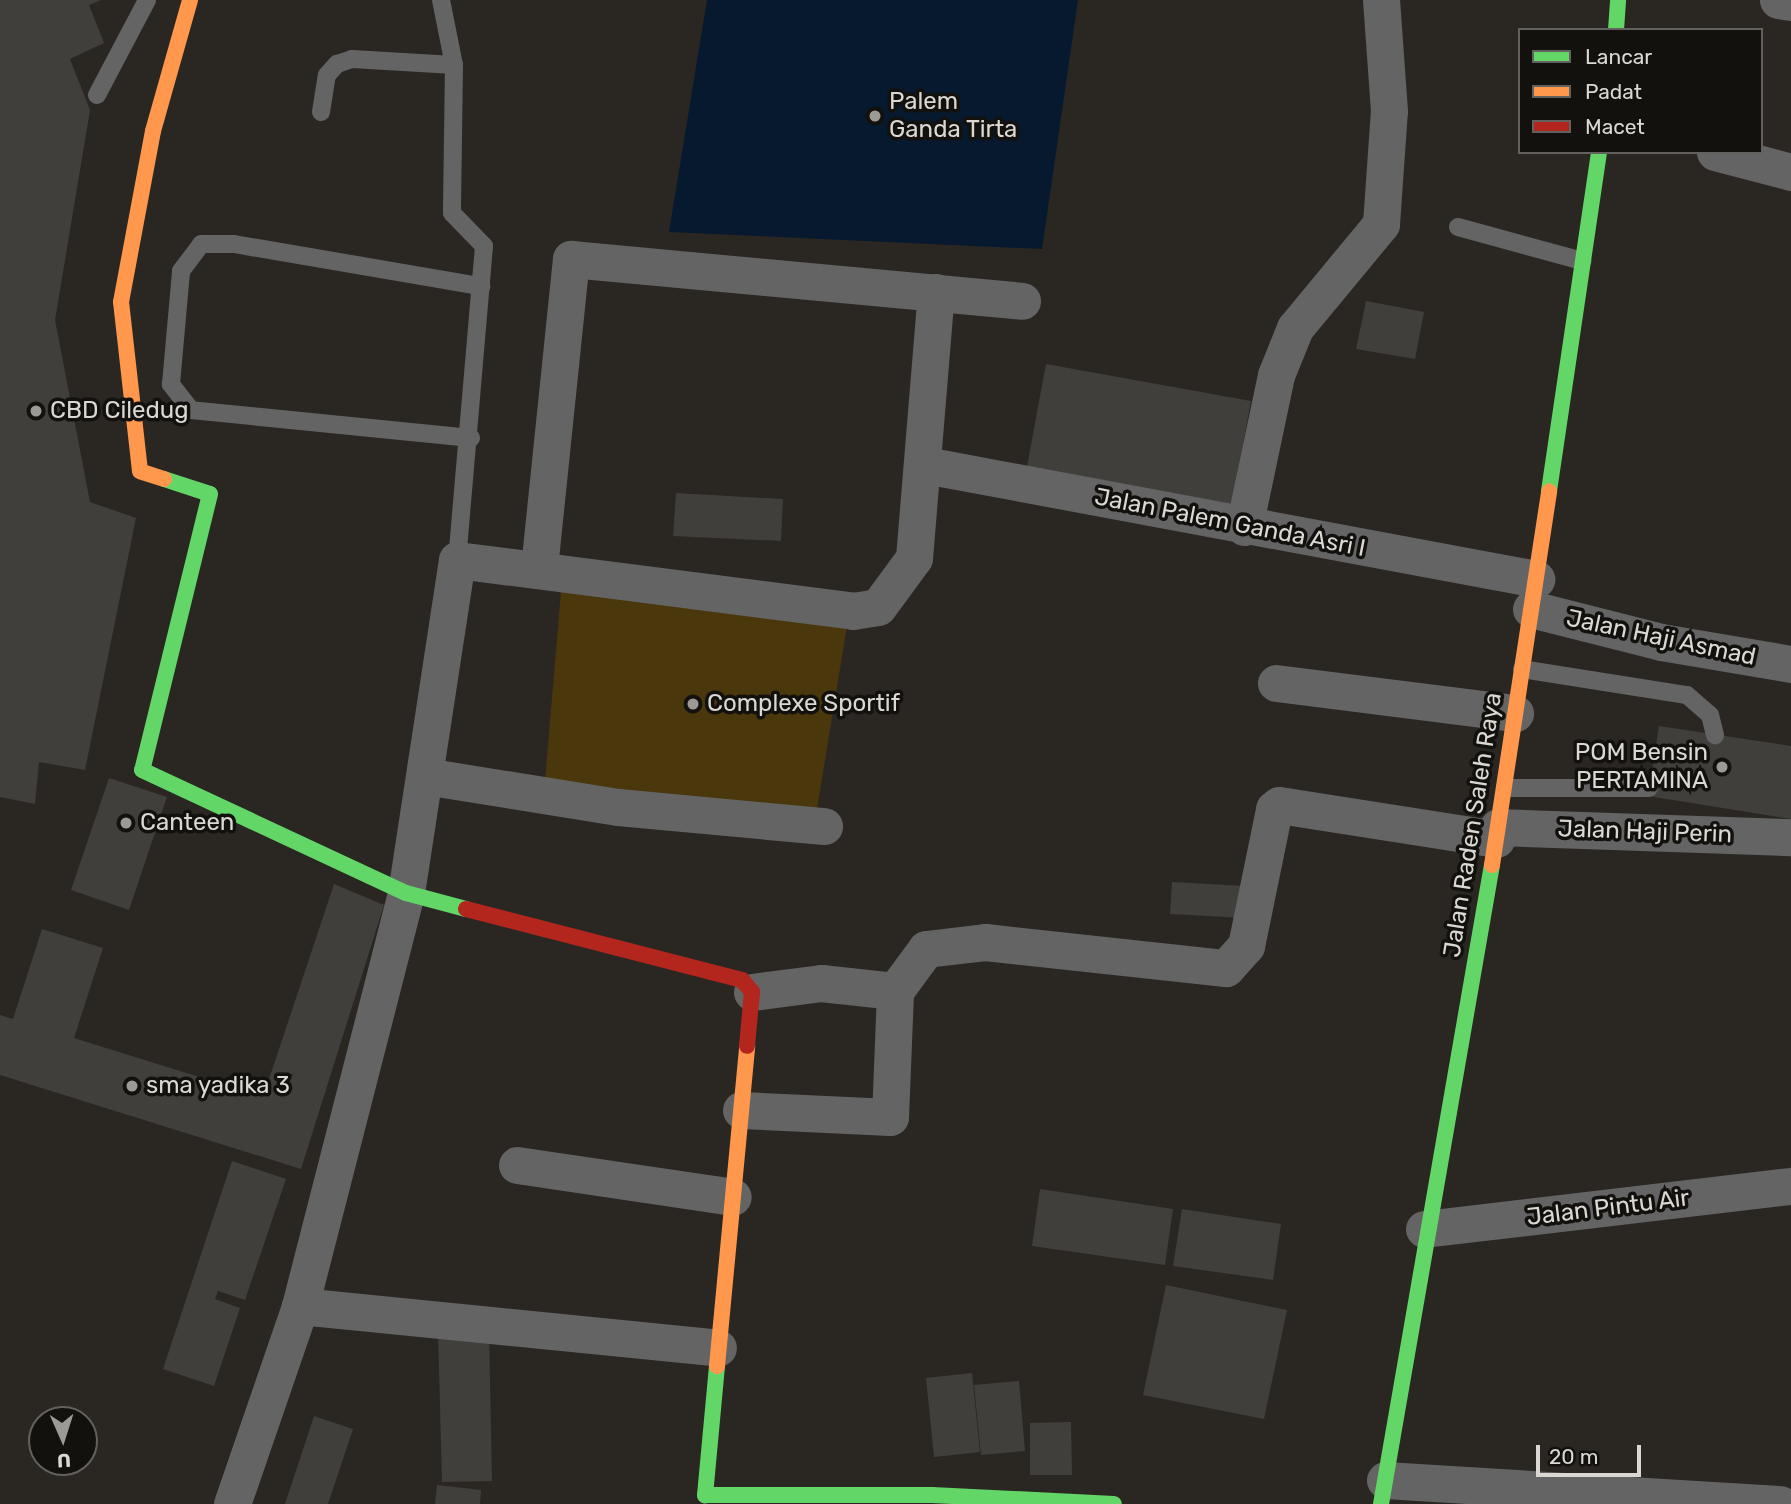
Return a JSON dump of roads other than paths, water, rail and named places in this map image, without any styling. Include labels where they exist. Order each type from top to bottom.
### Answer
[{"type":"street","points":[[190,0],[153,131],[121,302],[140,471],[210,494],[142,770],[406,893],[742,980],[752,992],[705,1495],[932,1495],[1114,1504]]},
{"type":"street","points":[[1244,527],[1276,375],[1294,328],[1381,224],[1389,111],[1381,0]]},
{"type":"street","points":[[1778,0],[1791,2]]},
{"type":"street","points":[[1616,28],[1620,1]]},
{"type":"street","name":"Jalan Raden Saleh Raya","points":[[1383,1492],[1424,1229],[1505,788],[1599,154]]},
{"type":"street","points":[[1723,154],[1791,172]]},
{"type":"street","points":[[539,568],[571,259],[1022,301]]},
{"type":"street","points":[[232,1504],[300,1306],[406,893],[457,560],[539,568],[853,611],[878,607],[914,558],[925,465],[936,292]]},
{"type":"street","name":"Jalan Palem Ganda Asri I","points":[[925,465],[1244,527],[1533,594]]},
{"type":"street","name":"Jalan Haji Asmad","points":[[1533,594],[1661,642],[1791,664]]},
{"type":"street","points":[[1276,683],[1515,713]]},
{"type":"street","points":[[437,778],[618,807],[824,826]]},
{"type":"street","name":"Jalan Haji Perin","points":[[895,991],[926,949],[985,942],[1226,968],[1246,946],[1274,809],[1285,805],[1359,818],[1497,833],[1791,836]]},
{"type":"street","points":[[741,1110],[890,1117],[895,991],[821,983],[752,992]]},
{"type":"street","points":[[517,1165],[733,1197]]},
{"type":"street","name":"Jalan Pintu Air","points":[[1424,1229],[1791,1186]]},
{"type":"street","points":[[300,1306],[718,1348]]},
{"type":"street","points":[[1383,1492],[1780,1504]]},
{"type":"lane","points":[[97,96],[147,0]]},
{"type":"lane","points":[[441,0],[454,65],[452,213],[484,246],[471,438],[457,560]]},
{"type":"lane","points":[[321,112],[327,75],[337,64],[352,59],[454,65]]},
{"type":"lane","points":[[1458,227],[1582,261]]},
{"type":"lane","points":[[471,438],[191,410],[171,384],[181,271],[201,244],[234,244],[481,286]]},
{"type":"lane","points":[[1522,669],[1687,695],[1710,715],[1715,735]]},
{"type":"lane","points":[[1505,788],[1649,788]]},
{"type":"water","name":"Palem Ganda Tirta","points":[[707,0],[1078,0],[1042,249],[669,232]]},
{"type":"place","name":"Palem Ganda Tirta","points":[[875,116]]},
{"type":"place","name":"CBD Ciledug","points":[[36,411]]},
{"type":"place","name":"Complexe Sportif","points":[[693,704]]},
{"type":"place","name":"POM Bensin PERTAMINA","points":[[1722,767]]},
{"type":"place","name":"Canteen","points":[[126,823]]},
{"type":"place","name":"sma yadika 3","points":[[132,1086]]}]
